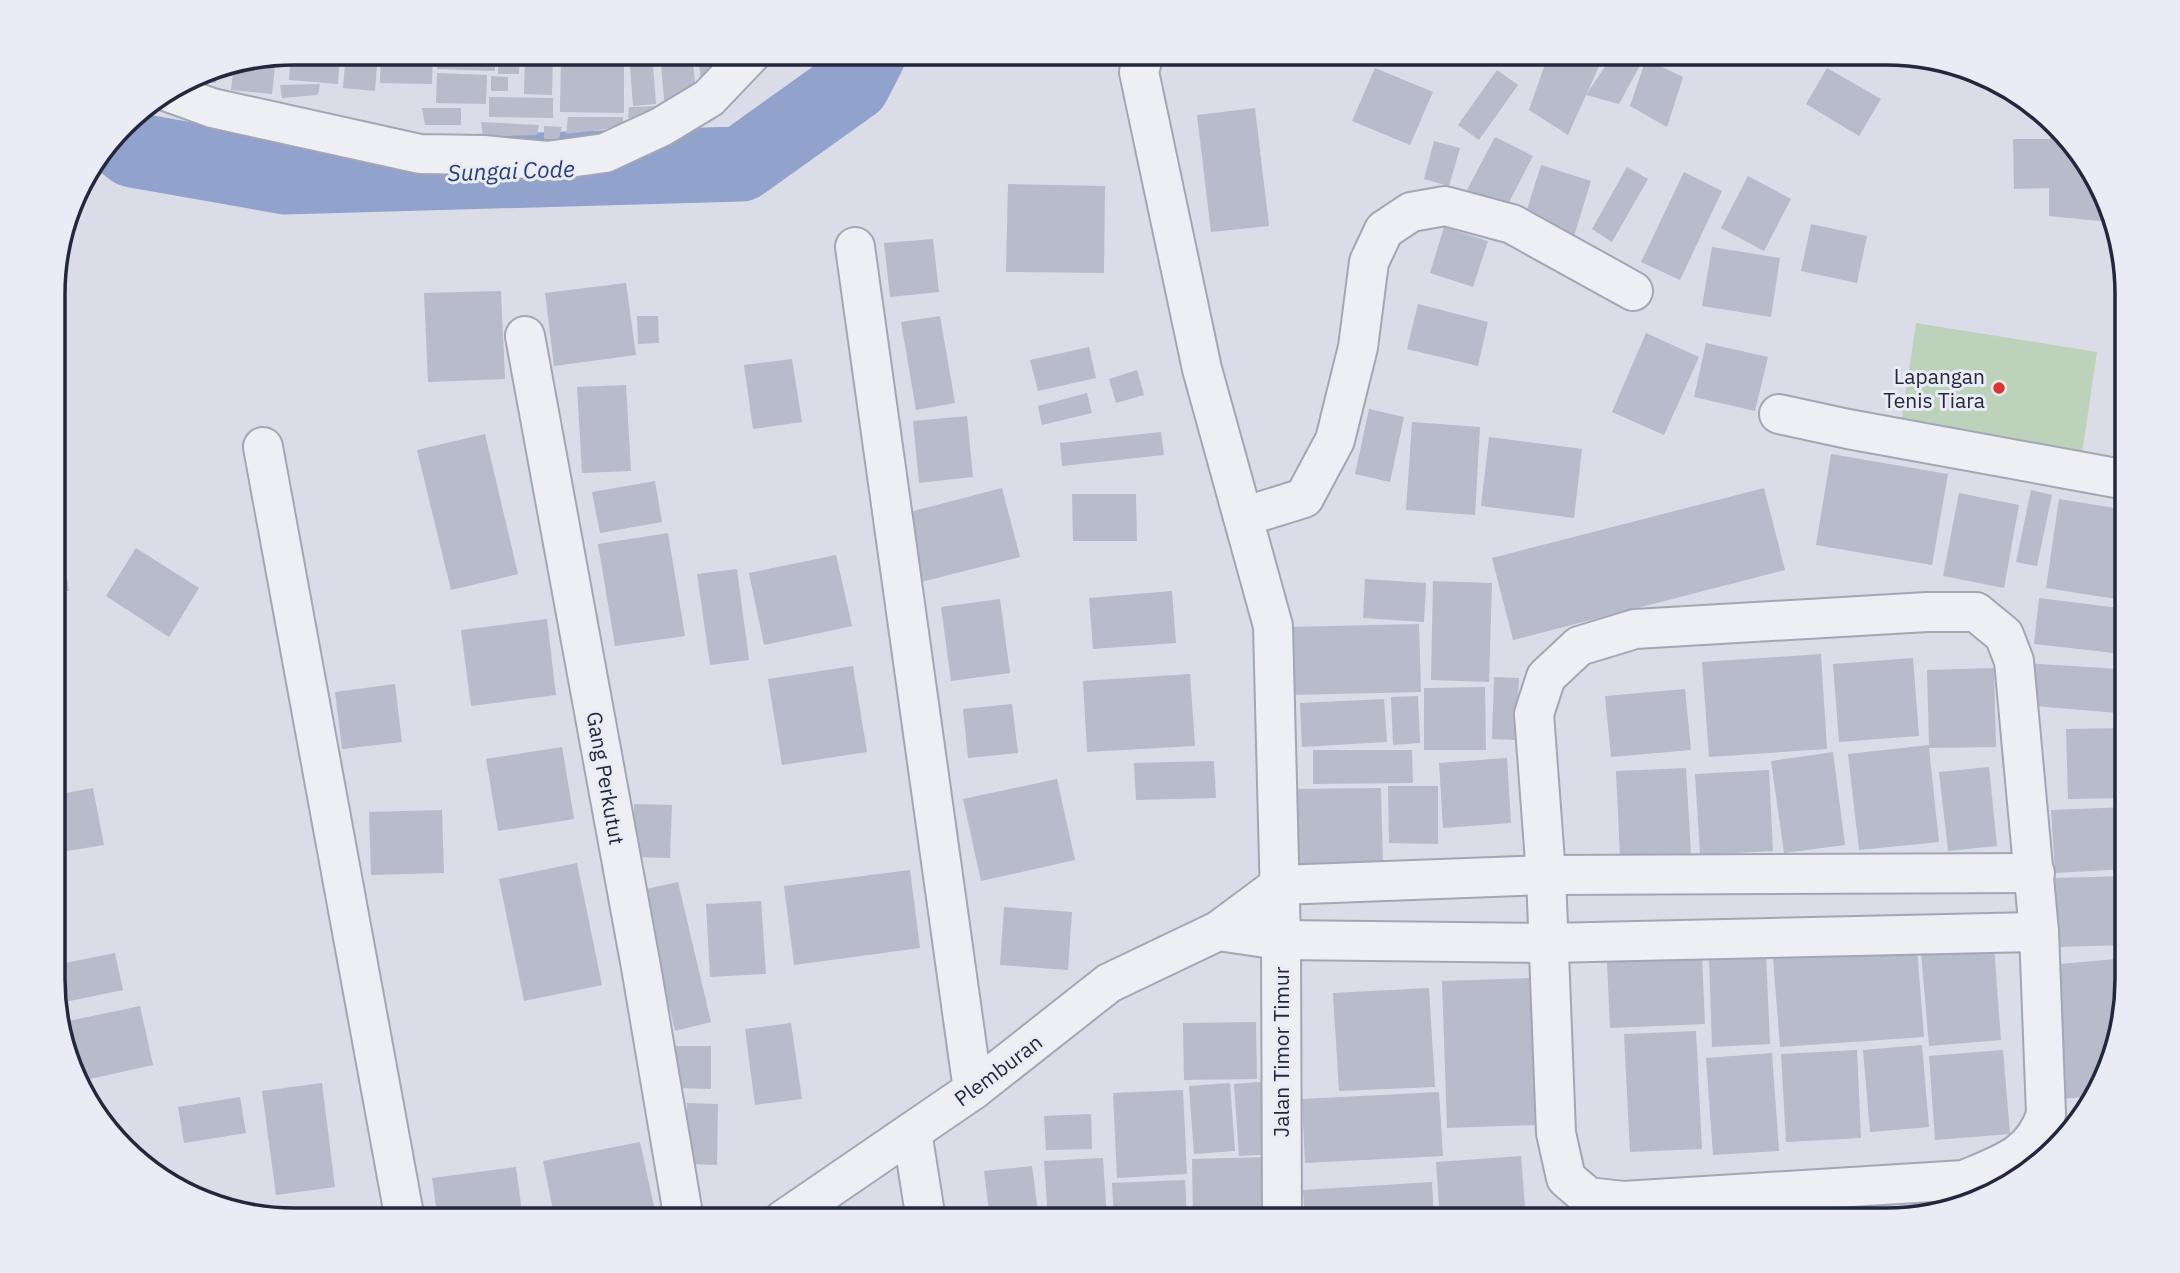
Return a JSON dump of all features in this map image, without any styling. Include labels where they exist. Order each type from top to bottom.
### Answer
[{"type":"street","points":[[178,96],[212,108],[420,153],[547,161],[606,153],[661,127],[709,98],[740,65]]},
{"type":"street","name":"Jalan Timor Timur","points":[[1141,65],[1139,72],[1196,342],[1273,626],[1281,940],[1282,1208]]},
{"type":"street","points":[[1243,517],[1304,498],[1335,440],[1358,347],[1369,262],[1384,230],[1411,212],[1445,206],[1512,225],[1633,291]]},
{"type":"street","points":[[855,247],[973,1090]]},
{"type":"street","name":"Gang Perkutut","points":[[525,336],[641,967],[682,1208]]},
{"type":"street","points":[[1779,414],[2115,478]]},
{"type":"street","points":[[263,447],[403,1208]]},
{"type":"street","points":[[1927,612],[1976,612],[2004,635],[2014,661],[2035,873],[2046,1114],[2041,1130],[2031,1145],[2012,1158],[1964,1180],[1623,1201],[1588,1197],[1566,1178],[1556,1133],[1546,875],[1534,714],[1546,677],[1579,646],[1635,629],[1927,612]]},
{"type":"street","points":[[1280,885],[1546,875],[2035,873]]},
{"type":"street","name":"Plemburan","points":[[801,1208],[973,1090],[1108,983],[1218,931],[1280,885]]},
{"type":"street","points":[[1218,931],[1281,940],[1548,943],[2039,932]]},
{"type":"street","points":[[912,1132],[924,1208]]},
{"type":"green space","name":"Lapangan Tenis Tiara","points":[[1916,323],[2097,352],[2082,453],[1901,424]]},
{"type":"building","points":[[275,65],[272,94],[231,90],[233,73]]},
{"type":"building","points":[[290,65],[339,65],[338,84],[289,80]]},
{"type":"building","points":[[345,65],[377,65],[375,91],[343,88]]},
{"type":"building","points":[[381,65],[433,65],[432,84],[380,83]]},
{"type":"building","points":[[437,65],[495,65],[495,71],[437,69]]},
{"type":"building","points":[[498,65],[519,65],[519,74],[498,74]]},
{"type":"building","points":[[525,65],[553,65],[552,95],[524,94]]},
{"type":"building","points":[[561,65],[624,65],[624,113],[560,112]]},
{"type":"building","points":[[630,65],[653,65],[656,104],[633,106]]},
{"type":"building","points":[[661,65],[693,65],[695,93],[665,110]]},
{"type":"building","points":[[699,65],[716,65],[701,82]]},
{"type":"building","points":[[1545,65],[1600,65],[1568,135],[1529,110]]},
{"type":"building","points":[[1606,65],[1640,65],[1619,104],[1586,95]]},
{"type":"building","points":[[1644,65],[1658,65],[1683,77],[1667,127],[1630,106]]},
{"type":"building","points":[[1375,68],[1433,92],[1410,145],[1352,121]]},
{"type":"building","points":[[1827,68],[1881,99],[1859,136],[1806,104]]},
{"type":"building","points":[[1497,70],[1518,85],[1479,140],[1458,125]]},
{"type":"building","points":[[437,73],[487,75],[486,104],[436,103]]},
{"type":"building","points":[[491,76],[508,77],[508,91],[491,91]]},
{"type":"building","points":[[320,84],[318,95],[282,98],[280,85]]},
{"type":"building","points":[[489,97],[553,98],[553,118],[489,117]]},
{"type":"building","points":[[661,106],[659,116],[628,118],[629,107]]},
{"type":"building","points":[[422,108],[461,108],[461,125],[425,125]]},
{"type":"building","points":[[1255,108],[1269,226],[1211,232],[1197,115]]},
{"type":"building","points":[[568,117],[623,117],[623,123],[606,129],[566,134]]},
{"type":"building","points":[[481,122],[539,125],[537,135],[483,137]]},
{"type":"building","points":[[544,126],[562,127],[559,139],[544,139]]},
{"type":"building","points":[[2050,134],[2085,179],[2103,221],[2049,216],[2049,188],[2014,189],[2013,139],[2050,139]]},
{"type":"building","points":[[1495,137],[1533,156],[1505,210],[1467,190]]},
{"type":"building","points":[[1434,141],[1460,148],[1449,186],[1424,179]]},
{"type":"building","points":[[1541,165],[1591,181],[1574,236],[1524,219]]},
{"type":"building","points":[[1627,167],[1648,179],[1612,242],[1592,229]]},
{"type":"building","points":[[1684,172],[1722,191],[1680,280],[1641,262]]},
{"type":"building","points":[[1748,176],[1791,199],[1764,251],[1721,228]]},
{"type":"building","points":[[1008,184],[1105,186],[1104,273],[1006,272]]},
{"type":"building","points":[[1811,224],[1867,236],[1857,283],[1801,271]]},
{"type":"building","points":[[1444,227],[1488,241],[1473,287],[1430,273]]},
{"type":"building","points":[[933,239],[939,292],[890,297],[884,243]]},
{"type":"building","points":[[1712,247],[1780,258],[1771,317],[1702,306]]},
{"type":"building","points":[[626,283],[636,355],[554,366],[545,293]]},
{"type":"building","points":[[501,291],[505,379],[428,382],[424,293]]},
{"type":"building","points":[[1418,304],[1488,322],[1478,366],[1407,349]]},
{"type":"building","points":[[637,316],[658,316],[659,343],[638,344]]},
{"type":"building","points":[[940,316],[955,403],[916,410],[901,322]]},
{"type":"building","points":[[1646,333],[1699,357],[1664,435],[1612,412]]},
{"type":"building","points":[[1706,343],[1768,357],[1755,411],[1694,397]]},
{"type":"building","points":[[1089,347],[1096,378],[1038,391],[1030,360]]},
{"type":"building","points":[[792,359],[802,422],[753,429],[744,365]]},
{"type":"building","points":[[1137,370],[1144,395],[1116,403],[1109,379]]},
{"type":"building","points":[[626,385],[631,471],[582,473],[577,387]]},
{"type":"building","points":[[1087,393],[1092,413],[1042,425],[1038,406]]},
{"type":"building","points":[[1369,409],[1404,417],[1390,482],[1355,474]]},
{"type":"building","points":[[967,416],[973,477],[919,483],[913,421]]},
{"type":"building","points":[[1412,422],[1480,427],[1475,515],[1406,510]]},
{"type":"building","points":[[1161,432],[1164,455],[1062,466],[1060,443]]},
{"type":"building","points":[[485,434],[518,574],[451,590],[417,450]]},
{"type":"building","points":[[1489,437],[1582,449],[1574,518],[1481,506]]},
{"type":"building","points":[[1831,454],[1948,474],[1932,565],[1816,545]]},
{"type":"building","points":[[655,481],[662,522],[600,533],[592,492]]},
{"type":"building","points":[[1002,488],[1020,557],[917,583],[898,515]]},
{"type":"building","points":[[1764,488],[1785,570],[1513,640],[1492,558]]},
{"type":"building","points":[[2031,490],[2052,495],[2037,566],[2016,562]]},
{"type":"building","points":[[1959,493],[2019,505],[2004,588],[1943,576]]},
{"type":"building","points":[[1072,494],[1136,494],[1137,541],[1073,541]]},
{"type":"building","points":[[2059,499],[2115,508],[2115,599],[2046,588]]},
{"type":"building","points":[[668,533],[685,636],[615,646],[598,544]]},
{"type":"building","points":[[136,548],[199,588],[169,637],[106,596]]},
{"type":"building","points":[[836,555],[852,626],[764,645],[749,573]]},
{"type":"building","points":[[65,566],[69,591],[65,592]]},
{"type":"building","points":[[737,569],[749,660],[710,665],[697,574]]},
{"type":"building","points":[[1365,579],[1426,583],[1424,622],[1363,618]]},
{"type":"building","points":[[1433,581],[1492,583],[1489,682],[1431,680]]},
{"type":"building","points":[[1172,591],[1176,643],[1093,649],[1089,598]]},
{"type":"building","points":[[2039,598],[2115,608],[2115,653],[2034,644]]},
{"type":"building","points":[[1000,599],[1010,673],[951,681],[941,607]]},
{"type":"building","points":[[547,619],[556,695],[471,706],[461,630]]},
{"type":"building","points":[[1419,624],[1421,692],[1290,695],[1288,627]]},
{"type":"building","points":[[1821,654],[1827,749],[1709,757],[1702,662]]},
{"type":"building","points":[[1913,658],[1919,736],[1839,742],[1833,664]]},
{"type":"building","points":[[2026,663],[2115,669],[2115,713],[2023,705]]},
{"type":"building","points":[[853,666],[867,752],[782,765],[768,679]]},
{"type":"building","points":[[1994,668],[1996,747],[1929,748],[1939,842],[1859,850],[1848,754],[1929,745],[1927,670]]},
{"type":"building","points":[[1190,674],[1195,746],[1087,752],[1083,681]]},
{"type":"building","points":[[1494,677],[1519,678],[1516,740],[1492,739]]},
{"type":"building","points":[[395,684],[402,742],[342,749],[335,692]]},
{"type":"building","points":[[1485,687],[1486,750],[1424,750],[1424,688]]},
{"type":"building","points":[[1685,689],[1691,750],[1611,757],[1605,696]]},
{"type":"building","points":[[1418,696],[1420,743],[1393,745],[1391,697]]},
{"type":"building","points":[[1384,699],[1387,742],[1302,747],[1300,703]]},
{"type":"building","points":[[1012,704],[1018,753],[968,758],[963,709]]},
{"type":"building","points":[[2115,728],[2115,798],[2068,799],[2066,729]]},
{"type":"building","points":[[562,747],[574,819],[498,831],[486,759]]},
{"type":"building","points":[[1313,750],[1412,750],[1413,783],[1313,784]]},
{"type":"building","points":[[1833,752],[1845,845],[1784,853],[1771,761]]},
{"type":"building","points":[[1507,758],[1511,823],[1443,828],[1439,763]]},
{"type":"building","points":[[1214,761],[1216,798],[1136,800],[1134,763]]},
{"type":"building","points":[[1989,767],[1997,846],[1948,851],[1939,772]]},
{"type":"building","points":[[1686,768],[1691,855],[1620,858],[1616,771]]},
{"type":"building","points":[[1769,770],[1773,851],[1700,855],[1695,774]]},
{"type":"building","points":[[1057,779],[1075,860],[981,881],[963,799]]},
{"type":"building","points":[[1388,786],[1438,786],[1438,844],[1389,843]]},
{"type":"building","points":[[93,788],[104,845],[65,851],[65,793]]},
{"type":"building","points":[[1381,788],[1383,865],[1296,867],[1294,789]]},
{"type":"building","points":[[634,804],[672,805],[670,858],[633,857]]},
{"type":"building","points":[[2115,807],[2115,870],[2055,873],[2051,810]]},
{"type":"building","points":[[442,810],[444,873],[371,875],[369,812]]},
{"type":"building","points":[[577,863],[602,985],[524,1001],[499,879]]},
{"type":"building","points":[[910,870],[920,948],[794,965],[784,886]]},
{"type":"building","points":[[2115,876],[2115,945],[2057,947],[2054,878]]},
{"type":"building","points":[[678,882],[711,1022],[675,1031],[642,890]]},
{"type":"building","points":[[761,901],[766,974],[710,977],[706,904]]},
{"type":"building","points":[[1004,907],[1072,912],[1068,970],[1000,965]]},
{"type":"building","points":[[1994,947],[2001,1040],[1929,1046],[1921,952]]},
{"type":"building","points":[[1917,948],[1924,1037],[1780,1047],[1773,958]]},
{"type":"building","points":[[115,953],[123,990],[66,1002],[65,963]]},
{"type":"building","points":[[1766,954],[1770,1044],[1712,1047],[1709,956]]},
{"type":"building","points":[[1702,957],[1705,1024],[1610,1028],[1607,961]]},
{"type":"building","points":[[2115,959],[2115,995],[2111,1024],[2098,1067],[2083,1097],[2061,1099],[2049,965]]},
{"type":"building","points":[[1531,978],[1536,1125],[1447,1128],[1442,981]]},
{"type":"building","points":[[1429,988],[1435,1087],[1339,1091],[1333,993]]},
{"type":"building","points":[[140,1006],[153,1065],[88,1079],[69,1021]]},
{"type":"building","points":[[1256,1022],[1257,1079],[1184,1080],[1183,1023]]},
{"type":"building","points":[[791,1023],[802,1099],[755,1105],[745,1029]]},
{"type":"building","points":[[1696,1031],[1702,1149],[1630,1152],[1624,1034]]},
{"type":"building","points":[[1922,1045],[1929,1127],[1870,1132],[1863,1050]]},
{"type":"building","points":[[676,1046],[711,1046],[711,1089],[677,1088]]},
{"type":"building","points":[[1857,1050],[1861,1138],[1786,1142],[1781,1054]]},
{"type":"building","points":[[2003,1050],[2010,1134],[1935,1140],[1929,1056]]},
{"type":"building","points":[[1772,1053],[1779,1151],[1713,1155],[1706,1058]]},
{"type":"building","points":[[1270,1081],[1276,1154],[1239,1156],[1234,1084]]},
{"type":"building","points":[[322,1083],[335,1187],[276,1195],[262,1091]]},
{"type":"building","points":[[1230,1083],[1235,1151],[1194,1154],[1189,1086]]},
{"type":"building","points":[[1183,1090],[1187,1174],[1117,1178],[1113,1093]]},
{"type":"building","points":[[1439,1092],[1443,1156],[1305,1163],[1302,1099]]},
{"type":"building","points":[[240,1097],[246,1133],[184,1143],[178,1107]]},
{"type":"building","points":[[687,1103],[718,1104],[717,1165],[686,1164]]},
{"type":"building","points":[[1091,1114],[1092,1149],[1046,1150],[1044,1116]]},
{"type":"building","points":[[640,1142],[654,1208],[553,1208],[543,1161]]},
{"type":"building","points":[[1521,1156],[1525,1208],[1439,1208],[1436,1162]]},
{"type":"building","points":[[1267,1157],[1269,1208],[1193,1208],[1192,1159]]},
{"type":"building","points":[[1103,1158],[1106,1208],[1047,1208],[1044,1161]]},
{"type":"building","points":[[1032,1166],[1037,1208],[989,1208],[984,1171]]},
{"type":"building","points":[[516,1167],[521,1208],[436,1208],[432,1178]]},
{"type":"building","points":[[1185,1180],[1186,1208],[1113,1208],[1112,1183]]},
{"type":"building","points":[[1432,1182],[1433,1208],[1304,1208],[1303,1190]]},
{"type":"waterway","name":"Sungai Code","points":[[123,142],[133,150],[286,177],[741,164],[853,84],[863,65]]},
{"type":"place","name":"Lapangan Tenis Tiara","points":[[1999,388]]}]
